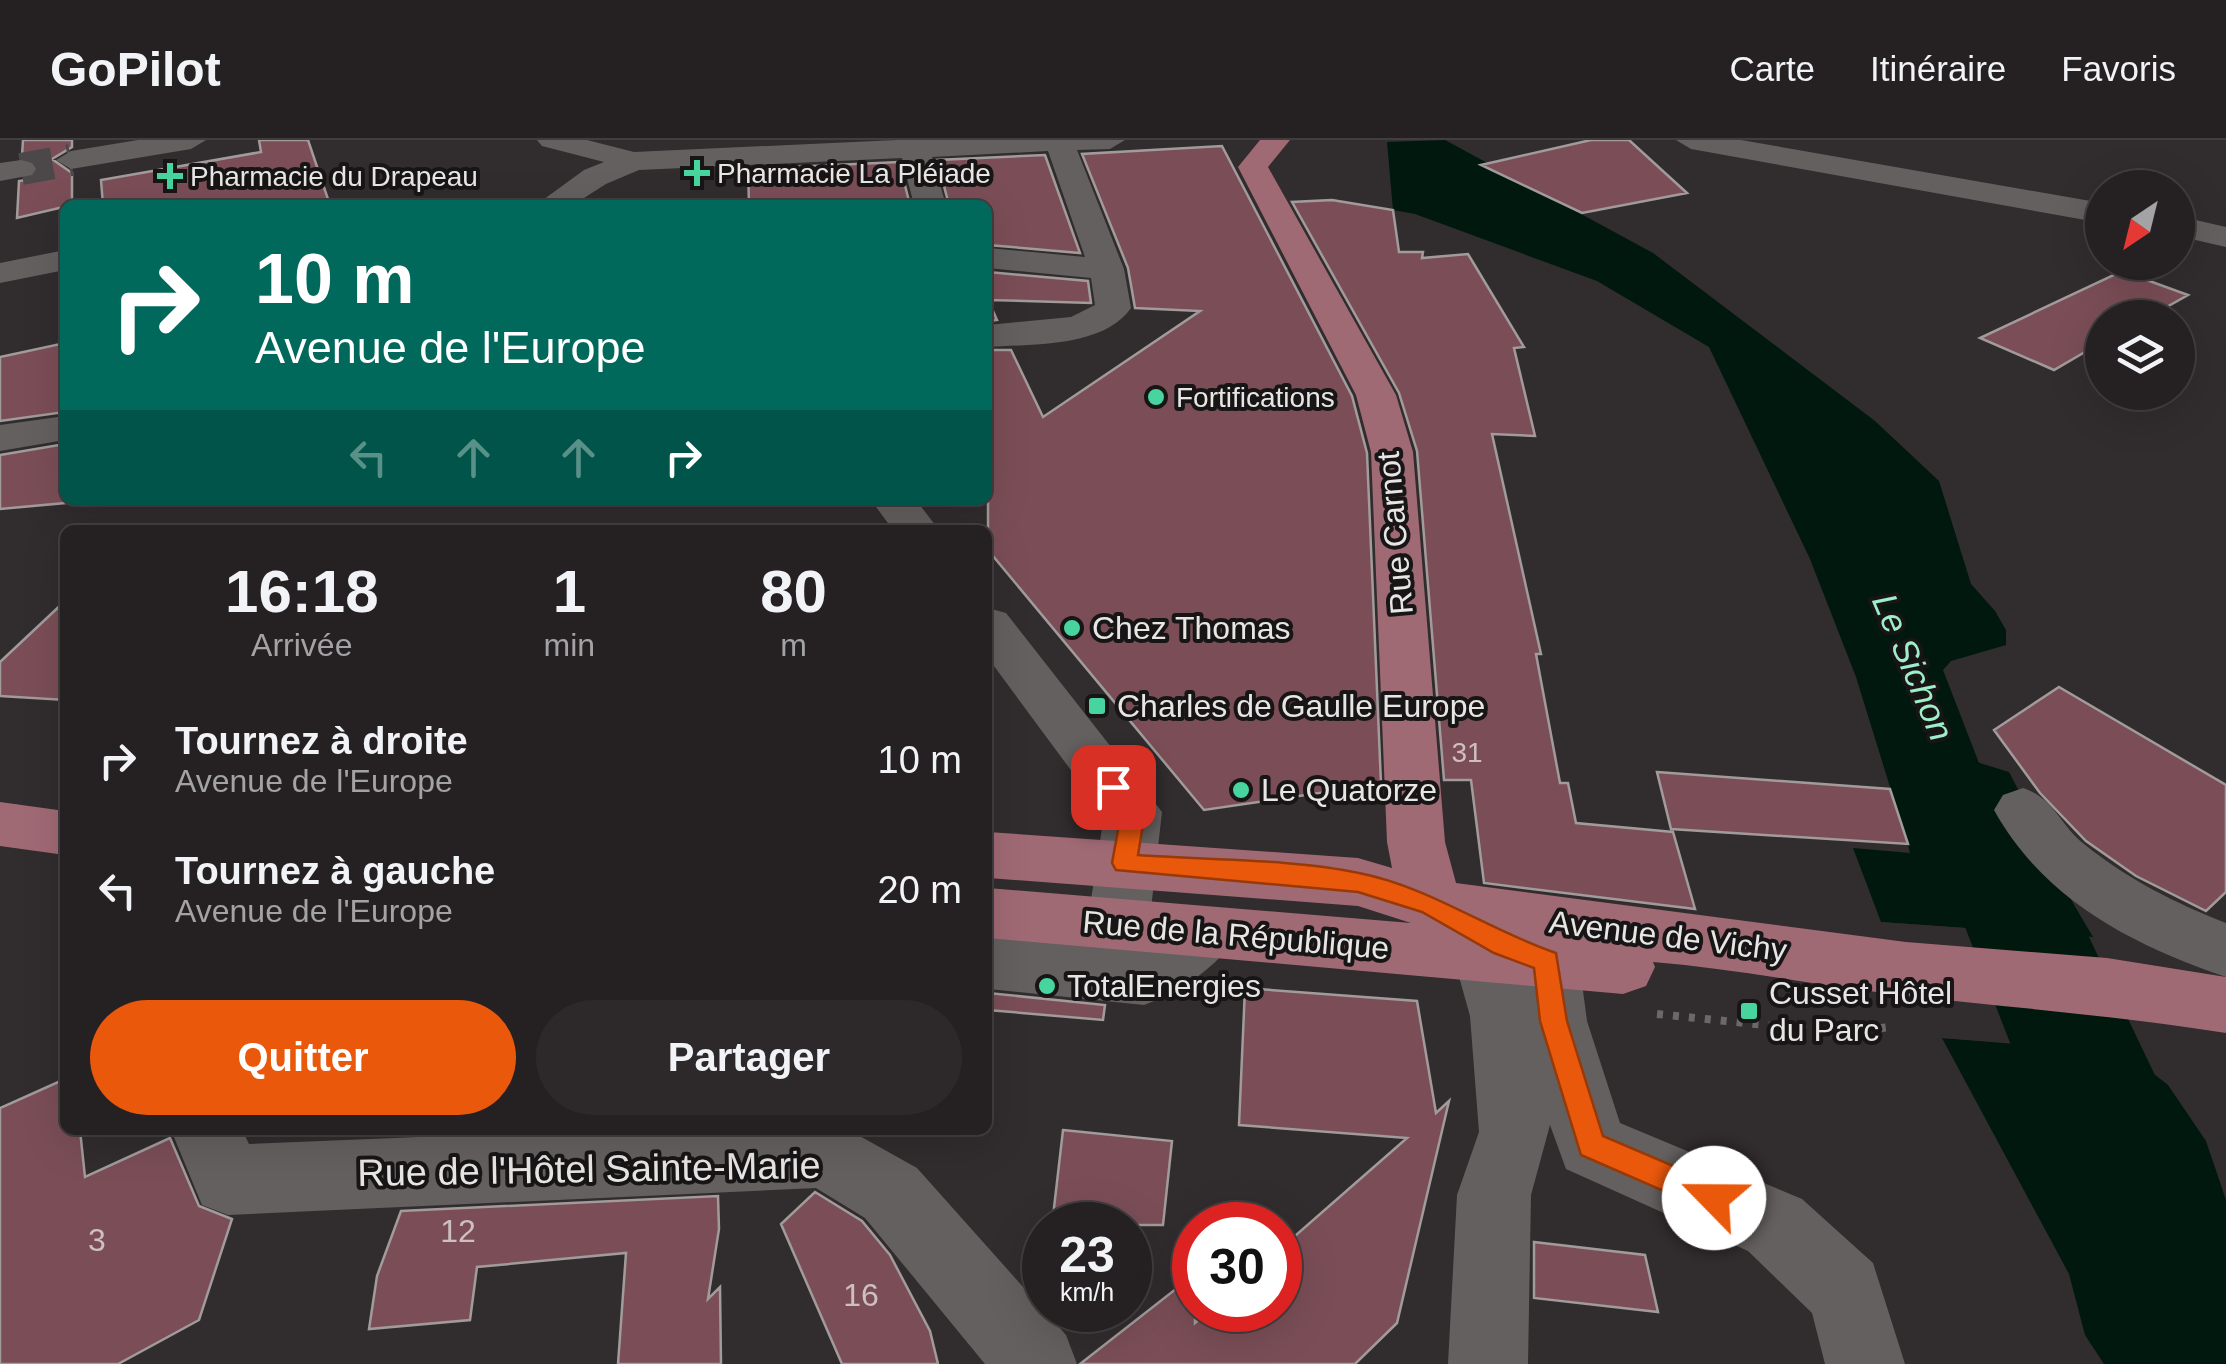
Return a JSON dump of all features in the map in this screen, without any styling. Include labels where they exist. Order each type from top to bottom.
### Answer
[{"type":"main road","name":"Rue Carnot","points":[[1275,140],[1254,167],[1376,395],[1392,452],[1416,842],[1430,904]]},
{"type":"main road","points":[[0,824],[60,834]]},
{"type":"main road","points":[[0,838],[60,835]]},
{"type":"main road","name":"Rue de la République","points":[[992,855],[1358,882],[1430,904]]},
{"type":"main road","name":"Avenue de Vichy","points":[[1430,904],[1646,936],[1730,942],[1901,998]]},
{"type":"main road","points":[[1430,904],[1522,971]]},
{"type":"main road","name":"Rue de la République","points":[[992,913],[1206,933],[1522,971]]},
{"type":"main road","name":"Avenue de Vichy","points":[[1522,971],[1740,976],[1901,998],[2108,986],[2223,997]]},
{"type":"street","points":[[72,160],[191,140]]},
{"type":"street","points":[[552,140],[580,140]]},
{"type":"street","points":[[552,140],[626,150],[1110,140]]},
{"type":"street","points":[[1691,140],[2085,210]]},
{"type":"street","points":[[992,336],[1085,326],[1106,318],[1114,308],[1107,269],[1060,143]]},
{"type":"street","points":[[913,145],[929,200]]},
{"type":"street","points":[[626,150],[658,193]]},
{"type":"street","points":[[560,200],[626,150]]},
{"type":"street","points":[[2195,230],[2226,237]]},
{"type":"street","points":[[992,258],[1107,269]]},
{"type":"street","points":[[0,273],[60,261]]},
{"type":"street","points":[[0,438],[60,429]]},
{"type":"street","points":[[897,505],[912,525]]},
{"type":"street","points":[[992,629],[1134,812],[1118,926]]},
{"type":"street","points":[[2023,810],[2060,858],[2144,916],[2223,997]]},
{"type":"street","points":[[992,962],[1144,978],[1206,933]]},
{"type":"street","points":[[1522,971],[1646,936]]},
{"type":"street","points":[[1488,1364],[1494,1195],[1516,1132],[1504,1016],[1522,971]]},
{"type":"street","points":[[1522,971],[1591,1145]]},
{"type":"street","points":[[1516,1132],[1591,1145],[1775,1225],[1845,1291],[1865,1364]]},
{"type":"street","name":"Rue de l'Hôtel Sainte-Marie","points":[[217,1155],[824,1154],[891,1192],[1037,1364]]},
{"type":"path","points":[[1522,971],[1624,1011],[1844,1033],[1901,998]]},
{"type":"water","points":[[1445,140],[1653,253],[1875,421],[1939,481],[1971,584],[2006,630],[2006,645],[1951,661],[1943,670],[2027,887],[2067,893],[2093,937],[1881,922],[1853,848],[1910,853],[1908,845],[1856,677],[1810,559],[1709,347],[1597,281],[1415,214],[1393,210],[1387,142]]},
{"type":"water","points":[[1942,1038],[2127,1053],[2168,1085],[2206,1141],[2226,1200],[2226,1364],[2104,1364],[2085,1335],[2069,1274]]},
{"type":"pier","points":[[1881,922],[2092,937],[2094,942],[1884,927]]},
{"type":"pier","points":[[1942,1033],[2112,1045],[2126,1048],[2127,1053],[1942,1038]]},
{"type":"building","points":[[23,140],[72,140],[72,147],[52,159],[72,173],[72,200],[60,200],[60,208],[17,218],[19,181],[33,179],[39,171],[35,161],[22,156]]},
{"type":"building","points":[[259,140],[308,140],[328,200],[103,200],[101,180],[261,152]]},
{"type":"building","points":[[1591,140],[1629,140],[1687,193],[1582,213],[1481,165]]},
{"type":"building","points":[[1222,146],[1352,396],[1367,453],[1381,784],[1204,810],[992,555],[988,505],[992,505],[992,350],[1011,350],[1043,417],[1200,311],[1135,308],[1128,268],[1082,154]]},
{"type":"building","points":[[1045,155],[1080,253],[992,245],[992,200],[948,200],[937,160]]},
{"type":"building","points":[[899,162],[909,200],[749,200],[748,169]]},
{"type":"building","points":[[1332,200],[1393,210],[1399,252],[1423,252],[1422,258],[1468,254],[1524,347],[1514,348],[1535,436],[1492,434],[1541,654],[1536,654],[1560,783],[1568,783],[1576,823],[1673,832],[1695,909],[1484,883],[1471,780],[1444,780],[1417,451],[1399,393],[1292,202]]},
{"type":"building","points":[[992,272],[1088,281],[1091,303],[992,300]]},
{"type":"building","points":[[2103,280],[2147,280],[2188,295],[2179,300],[2085,300],[2085,352],[2054,370],[1980,338]]},
{"type":"building","points":[[60,344],[60,413],[0,421],[0,357]]},
{"type":"building","points":[[60,445],[60,503],[0,509],[0,455]]},
{"type":"building","points":[[60,606],[60,700],[0,696],[0,662]]},
{"type":"building","points":[[2059,687],[2226,785],[2226,892],[2206,911],[2136,876],[2086,841],[2040,793],[1994,730]]},
{"type":"building","points":[[1657,772],[1890,789],[1908,844],[1671,829]]},
{"type":"building","points":[[1245,988],[1417,1001],[1436,1113],[1449,1101],[1397,1323],[1355,1364],[1080,1364],[1121,1332],[1152,1332],[1152,1308],[1172,1292],[1172,1332],[1302,1332],[1302,1230],[1407,1138],[1239,1125]]},
{"type":"building","points":[[992,993],[1105,1005],[1103,1020],[992,1010]]},
{"type":"building","points":[[60,1081],[60,1135],[81,1135],[85,1177],[170,1138],[199,1206],[232,1219],[199,1320],[118,1364],[0,1364],[0,1108]]},
{"type":"building","points":[[1063,1130],[1172,1141],[1163,1225],[1152,1225],[1152,1202],[1055,1202]]},
{"type":"building","points":[[815,1192],[862,1221],[890,1255],[930,1331],[938,1364],[842,1364],[781,1224]]},
{"type":"building","points":[[718,1196],[719,1229],[708,1299],[720,1287],[721,1364],[618,1364],[626,1253],[477,1267],[470,1320],[369,1329],[377,1276],[401,1211]]},
{"type":"building","points":[[1534,1242],[1645,1255],[1658,1312],[1534,1298]]},
{"type":"waterway","name":"Le Sichon","points":[[1970,801],[2212,1364]]},
{"type":"tunnel","points":[[21,169],[71,160]]},
{"type":"place","name":"Pharmacie La Pléiade","points":[[697,173]]},
{"type":"place","name":"Pharmacie du Drapeau","points":[[170,176]]},
{"type":"place","name":"Fortifications","points":[[1156,397]]},
{"type":"place","name":"Chez Thomas","points":[[1072,628]]},
{"type":"place","name":"Charles de Gaulle Europe","points":[[1097,706]]},
{"type":"place","name":"Le Quatorze","points":[[1241,790]]},
{"type":"place","name":"TotalEnergies","points":[[1047,986]]},
{"type":"place","name":"Cusset Hôtel du Parc","points":[[1749,1011]]},
{"type":"route","points":[[1113,787],[1134,812],[1124,863],[1358,882],[1430,904],[1503,946],[1547,961],[1554,1021],[1591,1145],[1714,1198]]}]
